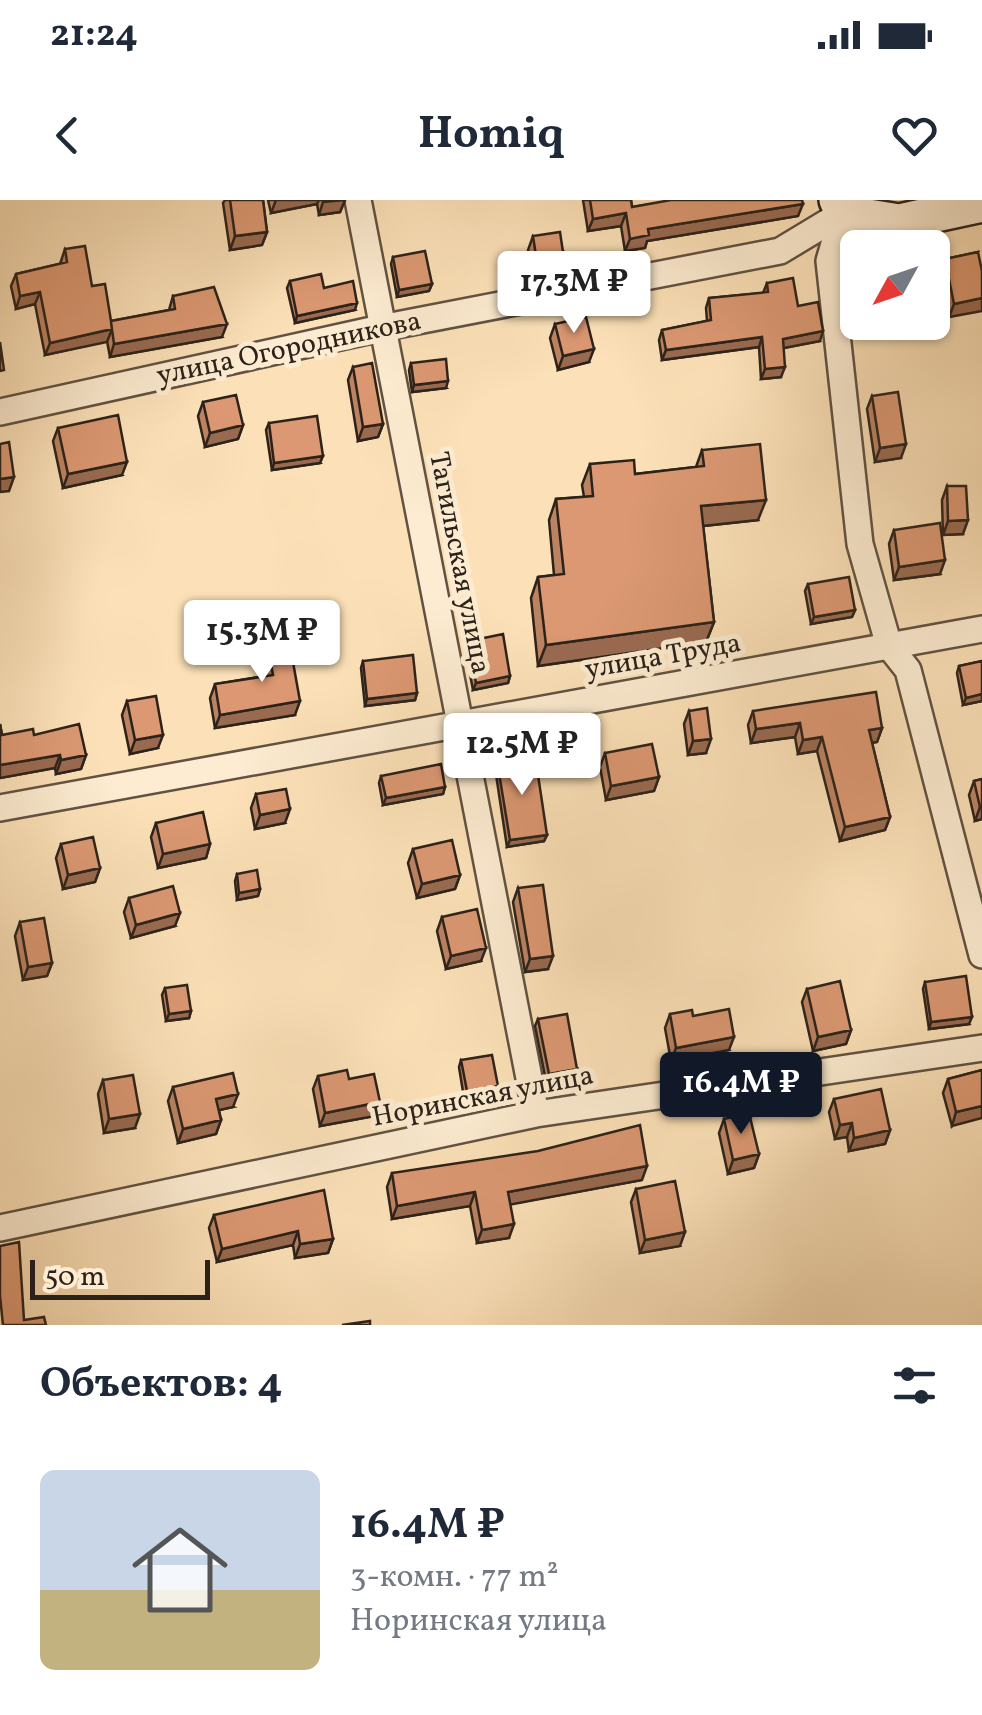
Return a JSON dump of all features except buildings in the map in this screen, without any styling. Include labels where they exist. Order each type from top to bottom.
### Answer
[{"type":"main road","points":[[840,207],[899,222],[982,204]]},
{"type":"street","name":"Тагильская улица","points":[[358,200],[536,1114]]},
{"type":"street","name":"улица Огородникова","points":[[0,412],[381,328],[780,251],[840,207]]},
{"type":"street","points":[[840,207],[829,261],[860,544],[889,646],[908,670],[982,954]]},
{"type":"street","name":"улица Труда","points":[[0,808],[982,629]]},
{"type":"street","name":"Норинская улица","points":[[0,1228],[536,1114],[982,1048]]}]
